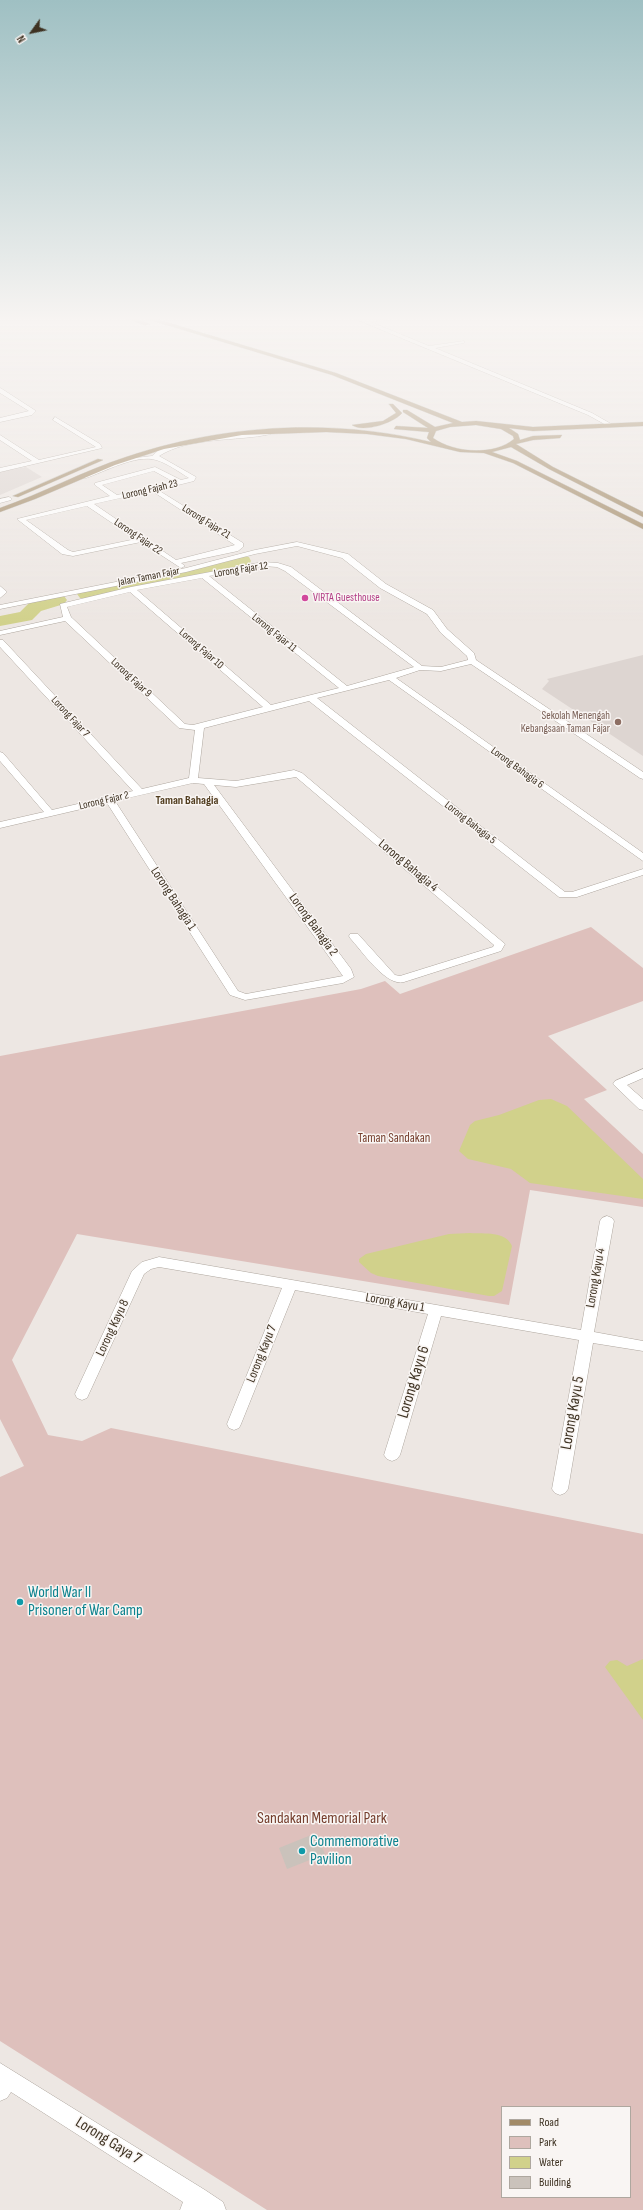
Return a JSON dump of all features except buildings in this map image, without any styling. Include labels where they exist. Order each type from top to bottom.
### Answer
[{"type":"main road","points":[[391,419],[372,424],[298,423],[218,429],[151,444],[212,432],[286,425],[434,429],[459,423],[533,429],[643,424]]},
{"type":"main road","points":[[420,419],[434,429]]},
{"type":"main road","points":[[449,419],[459,423]]},
{"type":"main road","points":[[492,425],[503,427],[516,435],[517,439],[513,444]]},
{"type":"main road","points":[[434,429],[430,438],[440,446]]},
{"type":"main road","points":[[0,510],[113,464],[156,449],[201,440],[280,432],[331,431],[382,433],[413,438],[440,446],[479,452],[515,462],[643,527]]},
{"type":"main road","points":[[631,432],[643,431]]},
{"type":"main road","points":[[479,452],[503,448],[533,438],[564,435]]},
{"type":"main road","points":[[513,444],[551,468],[643,515]]},
{"type":"main road","points":[[9,499],[109,457]]},
{"type":"street","points":[[0,470],[99,448],[98,444],[55,419]]},
{"type":"street","points":[[599,419],[610,425]]},
{"type":"street","points":[[69,483],[133,459],[144,457],[157,458],[155,455],[158,452],[176,447],[238,436],[280,432]]},
{"type":"street","points":[[0,437],[38,462]]},
{"type":"street","name":"Lorong Fajah 23","points":[[142,540],[73,554],[65,552],[21,520],[23,517],[89,504],[114,496],[153,490],[178,481],[192,480],[193,477],[157,458]]},
{"type":"street","points":[[152,469],[157,469],[178,481],[114,496],[97,484],[152,469]]},
{"type":"street","name":"Lorong Fajar 21","points":[[153,490],[240,545],[235,549],[174,562]]},
{"type":"street","points":[[0,502],[9,499]]},
{"type":"street","name":"Lorong Fajar 22","points":[[89,504],[186,570]]},
{"type":"street","name":"Jalan Taman Fajar","points":[[0,607],[186,570],[255,552],[297,544],[345,556],[383,586],[430,612],[444,632],[471,655],[472,661]]},
{"type":"street","name":"Lorong Fajar 12","points":[[75,602],[131,589],[263,564],[278,565],[288,569],[420,668]]},
{"type":"street","name":"Lorong Fajar 11","points":[[204,576],[297,652],[346,688]]},
{"type":"street","points":[[0,588],[4,592],[0,596]]},
{"type":"street","name":"Lorong Fajar 10","points":[[131,589],[270,709]]},
{"type":"street","points":[[0,633],[67,618],[63,606],[75,602],[65,593]]},
{"type":"street","name":"Lorong Fajar 9","points":[[67,618],[182,726],[200,728]]},
{"type":"street","name":"Lorong Fajar 7","points":[[0,642],[140,793]]},
{"type":"street","points":[[193,780],[200,728],[420,668],[441,669],[472,661],[643,776]]},
{"type":"street","name":"Lorong Bahagia 6","points":[[390,677],[643,858]]},
{"type":"street","name":"Lorong Bahagia 5","points":[[311,698],[563,895],[573,895],[643,872]]},
{"type":"street","points":[[0,755],[50,813]]},
{"type":"street","name":"Lorong Bahagia 4","points":[[208,782],[236,784],[286,774],[299,775],[500,944],[497,949],[400,980],[391,977],[354,936]]},
{"type":"street","name":"Lorong Fajar 2","points":[[0,825],[193,780],[208,782]]},
{"type":"street","name":"Lorong Bahagia 2","points":[[208,782],[347,971],[349,977],[343,980],[245,997],[238,996]]},
{"type":"street","name":"Lorong Bahagia 1","points":[[110,800],[234,993],[238,996]]},
{"type":"street","points":[[643,1073],[619,1082],[619,1085],[643,1106]]},
{"type":"street","name":"Lorong Kayu 4","points":[[586,1336],[606,1221]]},
{"type":"street","name":"Lorong Kayu 1","points":[[146,1265],[159,1262],[643,1346]]},
{"type":"street","name":"Lorong Kayu 8","points":[[82,1394],[138,1271],[146,1265]]},
{"type":"street","name":"Lorong Kayu 7","points":[[234,1424],[290,1285]]},
{"type":"street","name":"Lorong Kayu 6","points":[[392,1455],[436,1310]]},
{"type":"street","name":"Lorong Kayu 5","points":[[560,1489],[586,1336]]},
{"type":"street","name":"Lorong Gaya 7","points":[[3,2081],[194,2204],[216,2210]]},
{"type":"shaded area","points":[[26,467],[42,477],[0,495],[0,472]]},
{"type":"shaded area","name":"Sekolah Menengah Kebangsaan Taman Fajar","points":[[643,655],[643,756],[542,689],[549,681],[547,679]]},
{"type":"green space","name":"Sandakan Memorial Park","points":[[591,927],[643,968],[643,1001],[548,1036],[607,1090],[584,1099],[643,1154],[643,1207],[530,1190],[509,1305],[77,1234],[12,1360],[48,1435],[82,1441],[111,1428],[643,1534],[643,2210],[267,2210],[0,2041],[0,1477],[24,1466],[0,1419],[0,1056],[361,989],[385,981],[400,994]]},
{"type":"water","points":[[551,1099],[567,1106],[643,1179],[643,1199],[530,1183],[511,1169],[468,1159],[459,1151],[470,1125],[475,1121],[499,1115],[539,1100]]},
{"type":"water","points":[[449,1234],[494,1234],[505,1238],[512,1246],[502,1291],[494,1296],[378,1276],[371,1273],[359,1262],[359,1259],[366,1254]]},
{"type":"water","points":[[643,1659],[643,1720],[605,1667],[610,1661],[617,1660],[627,1666]]},
{"type":"waterway","points":[[86,594],[243,561]]},
{"type":"waterway","points":[[0,621],[26,616],[35,607],[58,600]]},
{"type":"place","name":"VIRTA Guesthouse","points":[[305,598]]},
{"type":"place","name":"Sekolah Menengah Kebangsaan Taman Fajar","points":[[618,722]]},
{"type":"place","name":"World War II Prisoner of War Camp","points":[[20,1602]]},
{"type":"place","name":"Commemorative Pavilion","points":[[302,1851]]},
{"type":"district","name":"Taman Bahagia","points":[[187,801]]},
{"type":"park label","name":"Taman Sandakan","points":[[394,1139]]}]
